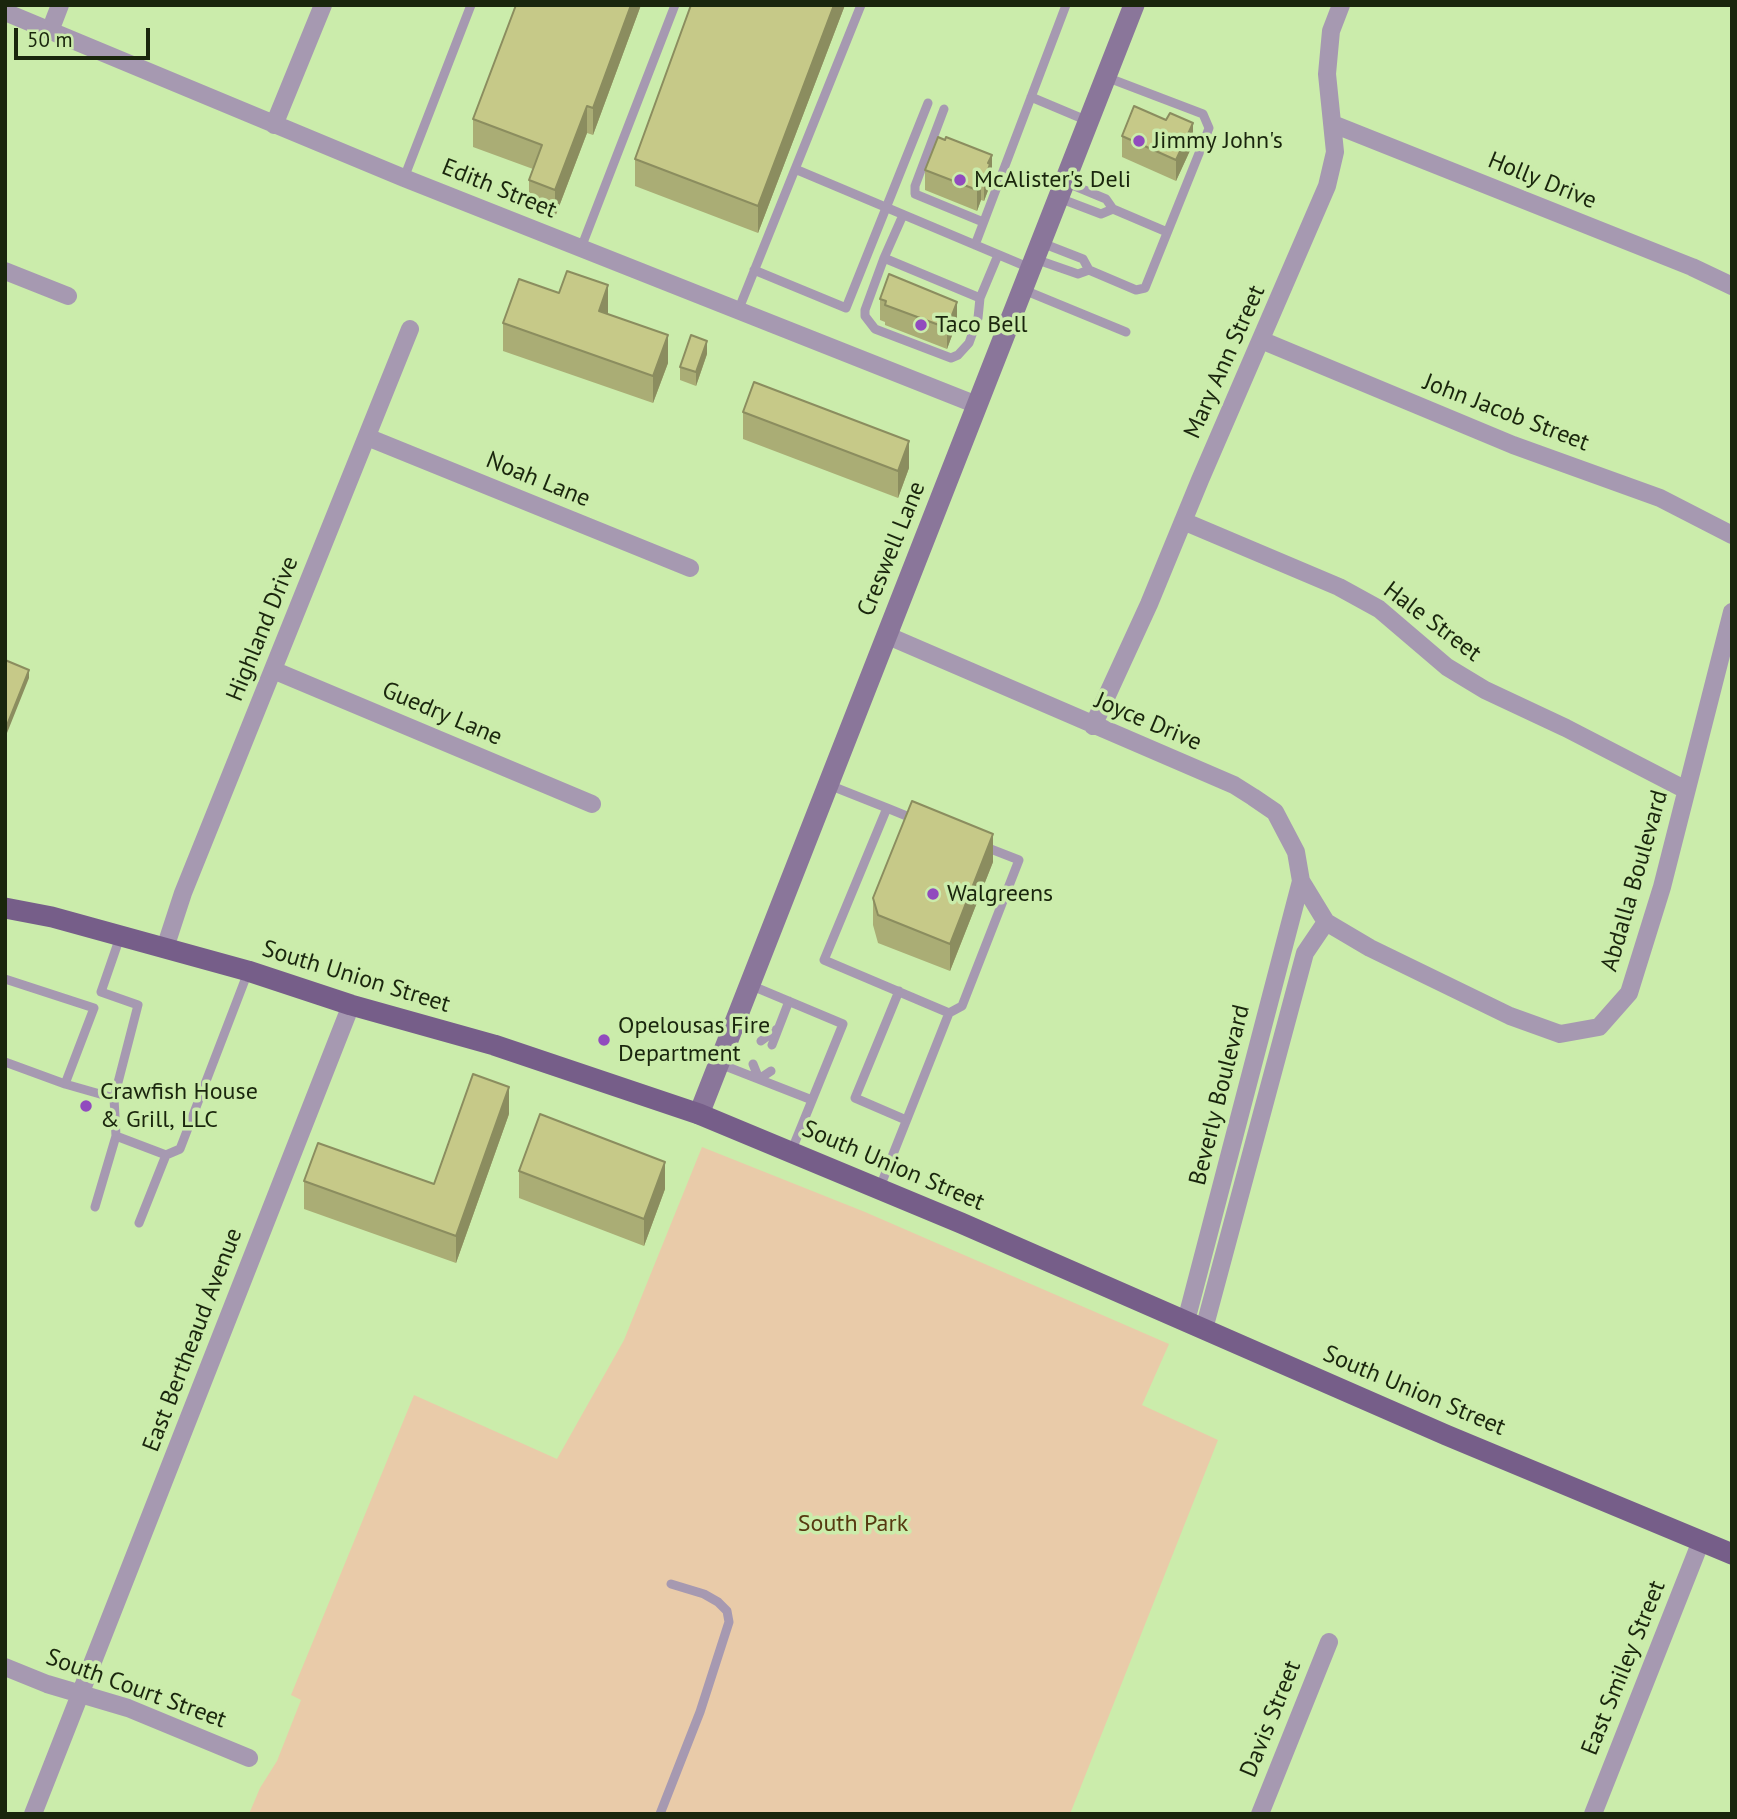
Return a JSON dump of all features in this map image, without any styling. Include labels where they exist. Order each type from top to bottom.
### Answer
[{"type":"main road","name":"Creswell Lane","points":[[699,1114],[1135,5]]},
{"type":"main road","name":"South Union Street","points":[[6,912],[52,917],[248,971],[351,1005],[494,1045],[699,1114],[1732,1554]]},
{"type":"street","points":[[50,31],[60,5]]},
{"type":"street","points":[[274,125],[323,5]]},
{"type":"street","name":"Mary Ann Street","points":[[1093,726],[1127,654],[1326,186],[1335,152],[1327,74],[1331,32],[1340,5]]},
{"type":"street","name":"Edith Street","points":[[5,12],[404,178],[977,405]]},
{"type":"street","name":"Holly Drive","points":[[1333,124],[1692,267],[1732,286]]},
{"type":"street","points":[[5,271],[68,296]]},
{"type":"street","name":"Highland Drive","points":[[165,948],[183,893],[410,329]]},
{"type":"street","name":"John Jacob Street","points":[[1261,340],[1513,445],[1660,498],[1732,535]]},
{"type":"street","name":"Noah Lane","points":[[367,437],[690,568]]},
{"type":"street","name":"Hale Street","points":[[1183,521],[1339,587],[1379,609],[1447,667],[1485,690],[1686,790]]},
{"type":"street","name":"Abdalla Boulevard","points":[[1326,922],[1370,948],[1510,1016],[1560,1034],[1600,1027],[1629,993],[1662,887],[1732,612]]},
{"type":"street","name":"Joyce Drive","points":[[886,635],[1234,785],[1275,812],[1296,852],[1301,881],[1326,922]]},
{"type":"street","name":"Guedry Lane","points":[[273,670],[592,804]]},
{"type":"street","name":"Beverly Boulevard","points":[[1195,1325],[1282,949],[1301,881]]},
{"type":"street","name":"Beverly Boulevard","points":[[1195,1325],[1305,953],[1326,922]]},
{"type":"street","points":[[1282,949],[1305,953]]},
{"type":"street","name":"East Bertheaud Avenue","points":[[33,1814],[351,1005]]},
{"type":"street","name":"East Smiley Street","points":[[1593,1814],[1701,1541]]},
{"type":"street","name":"Davis Street","points":[[1260,1814],[1329,1642]]},
{"type":"street","name":"South Court Street","points":[[5,1667],[47,1684],[128,1708],[249,1758]]},
{"type":"lane","points":[[404,178],[471,5]]},
{"type":"lane","points":[[581,249],[675,5]]},
{"type":"lane","points":[[738,311],[861,5]]},
{"type":"lane","points":[[975,245],[1066,5]]},
{"type":"lane","points":[[795,169],[998,255],[1083,259],[1089,270],[1141,290],[1206,136],[1208,120],[1203,114],[1107,77]]},
{"type":"lane","points":[[1031,97],[1089,122]]},
{"type":"lane","points":[[754,270],[846,308],[928,103]]},
{"type":"lane","points":[[944,109],[915,186],[915,194],[983,222]]},
{"type":"lane","points":[[1062,190],[1106,199],[1113,209],[1167,232]]},
{"type":"lane","points":[[1062,190],[1101,214],[1113,209]]},
{"type":"lane","points":[[902,215],[865,310],[865,316],[875,329],[951,358],[958,355],[968,343],[978,318],[980,298],[998,255]]},
{"type":"lane","points":[[1036,257],[1078,275],[1089,270]]},
{"type":"lane","points":[[884,258],[980,298]]},
{"type":"lane","points":[[1023,290],[1126,332]]},
{"type":"lane","points":[[829,785],[923,822]]},
{"type":"lane","points":[[887,808],[824,960],[949,1013]]},
{"type":"lane","points":[[879,1189],[949,1013],[962,1006],[1019,860],[971,841]]},
{"type":"lane","points":[[65,1084],[120,937]]},
{"type":"lane","points":[[116,1136],[166,1155],[180,1149],[248,971]]},
{"type":"lane","points":[[5,979],[94,1008]]},
{"type":"lane","points":[[750,985],[843,1024],[791,1152]]},
{"type":"lane","points":[[899,991],[855,1097],[906,1120]]},
{"type":"lane","points":[[95,1207],[116,1136],[114,1098],[138,1005],[101,992]]},
{"type":"lane","points":[[776,1047],[779,1028],[789,1001]]},
{"type":"lane","points":[[761,1041],[779,1028]]},
{"type":"lane","points":[[5,1062],[114,1098]]},
{"type":"lane","points":[[719,1063],[812,1100]]},
{"type":"lane","points":[[753,1064],[759,1079]]},
{"type":"lane","points":[[759,1079],[767,1070]]},
{"type":"lane","points":[[139,1223],[166,1155]]},
{"type":"lane","points":[[660,1814],[700,1712],[729,1622],[727,1611],[718,1602],[704,1594],[671,1584]]},
{"type":"green space","name":"South Park","points":[[702,1147],[865,1212],[1169,1344],[1142,1405],[1218,1440],[1070,1814],[249,1814],[260,1788],[277,1761],[301,1700],[291,1695],[414,1395],[557,1459],[624,1340]]},
{"type":"building","points":[[516,5],[631,5],[593,108],[587,106],[555,190],[529,180],[542,145],[473,119]]},
{"type":"building","points":[[691,5],[834,5],[758,206],[635,159]]},
{"type":"building","points":[[1134,106],[1166,120],[1170,113],[1193,123],[1176,160],[1122,136]]},
{"type":"building","points":[[938,137],[945,140],[946,137],[992,155],[984,181],[981,180],[977,190],[925,170]]},
{"type":"building","points":[[567,271],[608,285],[599,311],[668,335],[653,376],[503,323],[519,279],[559,293]]},
{"type":"building","points":[[889,274],[957,302],[947,328],[885,305],[886,301],[880,299]]},
{"type":"building","points":[[691,335],[707,341],[696,372],[680,367]]},
{"type":"building","points":[[754,382],[909,441],[898,471],[743,412]]},
{"type":"building","points":[[5,660],[29,670],[5,730]]},
{"type":"building","name":"Walgreens","points":[[912,801],[993,834],[950,944],[878,915],[873,898]]},
{"type":"building","points":[[473,1074],[509,1087],[456,1236],[304,1181],[318,1143],[434,1184]]},
{"type":"building","points":[[540,1114],[665,1162],[644,1219],[519,1171]]},
{"type":"place","name":"Jimmy John's","points":[[1139,141]]},
{"type":"place","name":"McAlister's Deli","points":[[960,180]]},
{"type":"place","name":"Taco Bell","points":[[921,325]]},
{"type":"place","name":"Walgreens","points":[[933,894]]},
{"type":"place","name":"Opelousas Fire Department","points":[[604,1040]]},
{"type":"place","name":"Crawfish House & Grill, LLC","points":[[86,1106]]}]
